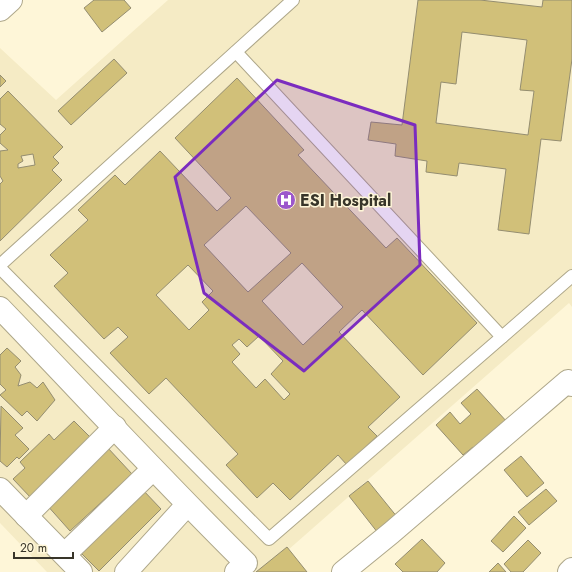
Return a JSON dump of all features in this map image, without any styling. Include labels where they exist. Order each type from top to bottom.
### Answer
[{"type":"street","points":[[0,10],[11,0]]},
{"type":"street","points":[[0,308],[115,427],[187,505],[246,563],[236,572]]},
{"type":"street","points":[[343,572],[391,533],[568,381],[572,386]]},
{"type":"street","points":[[26,516],[115,427]]},
{"type":"street","points":[[65,554],[153,469]]},
{"type":"street","points":[[0,489],[81,572]]},
{"type":"street","points":[[126,572],[187,505]]},
{"type":"lane","points":[[0,265],[293,0]]},
{"type":"lane","points":[[236,52],[502,337]]},
{"type":"lane","points":[[0,268],[268,539],[572,276]]},
{"type":"highlighted area","points":[[277,80],[415,125],[420,265],[304,371],[204,293],[175,177]]},
{"type":"shaded area","name":"ESI Hospital","points":[[168,0],[572,0],[572,307],[569,303],[263,572],[47,572],[0,523],[0,48],[56,100]]},
{"type":"building","points":[[94,0],[124,0],[131,8],[102,32],[84,8]]},
{"type":"building","points":[[418,0],[480,0],[542,7],[543,0],[572,0],[572,59],[561,141],[541,139],[529,234],[498,230],[506,169],[459,163],[457,176],[426,172],[427,161],[395,156],[396,144],[368,140],[371,122],[402,125]],"holes":[[[462,32],[527,40],[520,90],[534,91],[528,135],[436,123],[441,82],[456,84]]]},
{"type":"building","points":[[114,59],[127,73],[71,125],[58,111]]},
{"type":"building","points":[[0,75],[6,81],[0,87]]},
{"type":"building","points":[[237,78],[304,150],[298,155],[386,248],[397,238],[477,323],[423,375],[362,310],[339,332],[400,397],[368,427],[377,436],[347,465],[338,455],[290,500],[273,483],[257,498],[226,465],[238,454],[166,378],[149,394],[110,353],[128,337],[118,327],[104,339],[54,286],[68,273],[50,255],[88,220],[78,210],[115,175],[125,185],[160,151],[217,211],[231,198],[175,138]],"holes":[[[246,206],[291,253],[248,292],[204,245]],[[302,263],[343,307],[303,345],[262,301]],[[188,265],[213,291],[202,302],[209,310],[189,330],[156,295]],[[259,336],[283,361],[271,374],[290,394],[284,400],[265,379],[256,388],[232,362],[240,354],[232,345],[239,339],[247,347]]]},
{"type":"building","points":[[8,91],[63,147],[53,157],[59,163],[52,170],[62,180],[0,241],[0,184],[3,181],[0,176],[0,151],[8,150],[0,143],[0,135],[6,129],[0,124],[0,99]],"holes":[[[33,154],[35,165],[18,168],[18,164],[23,161],[21,156]]]},
{"type":"building","points":[[7,348],[21,361],[15,367],[21,375],[18,386],[30,382],[37,388],[43,382],[55,400],[37,421],[27,411],[22,416],[0,395],[6,390],[0,384],[0,355]]},
{"type":"building","points":[[477,389],[508,423],[477,451],[473,447],[463,455],[436,425],[450,412],[460,424],[471,414],[461,403]]},
{"type":"building","points":[[1,406],[23,428],[15,435],[29,449],[19,459],[17,457],[7,467],[0,461]]},
{"type":"building","points":[[74,421],[93,440],[38,488],[41,491],[32,499],[13,479],[25,468],[20,462],[49,434],[54,440]]},
{"type":"building","points":[[107,447],[132,474],[70,531],[46,504]]},
{"type":"building","points":[[521,456],[544,483],[527,497],[504,470]]},
{"type":"building","points":[[368,481],[398,518],[378,533],[349,496]]},
{"type":"building","points":[[142,489],[161,509],[99,571],[79,551]]},
{"type":"building","points":[[546,489],[557,501],[529,525],[518,512]]},
{"type":"building","points":[[514,516],[526,528],[503,552],[491,541]]},
{"type":"building","points":[[422,539],[445,563],[437,572],[403,572],[395,564]]},
{"type":"building","points":[[528,540],[541,553],[523,572],[511,572],[504,564]]},
{"type":"building","points":[[287,547],[307,572],[256,572]]},
{"type":"building","points":[[498,563],[506,572],[489,572]]},
{"type":"place","name":"ESI Hospital","points":[[286,200]]}]
